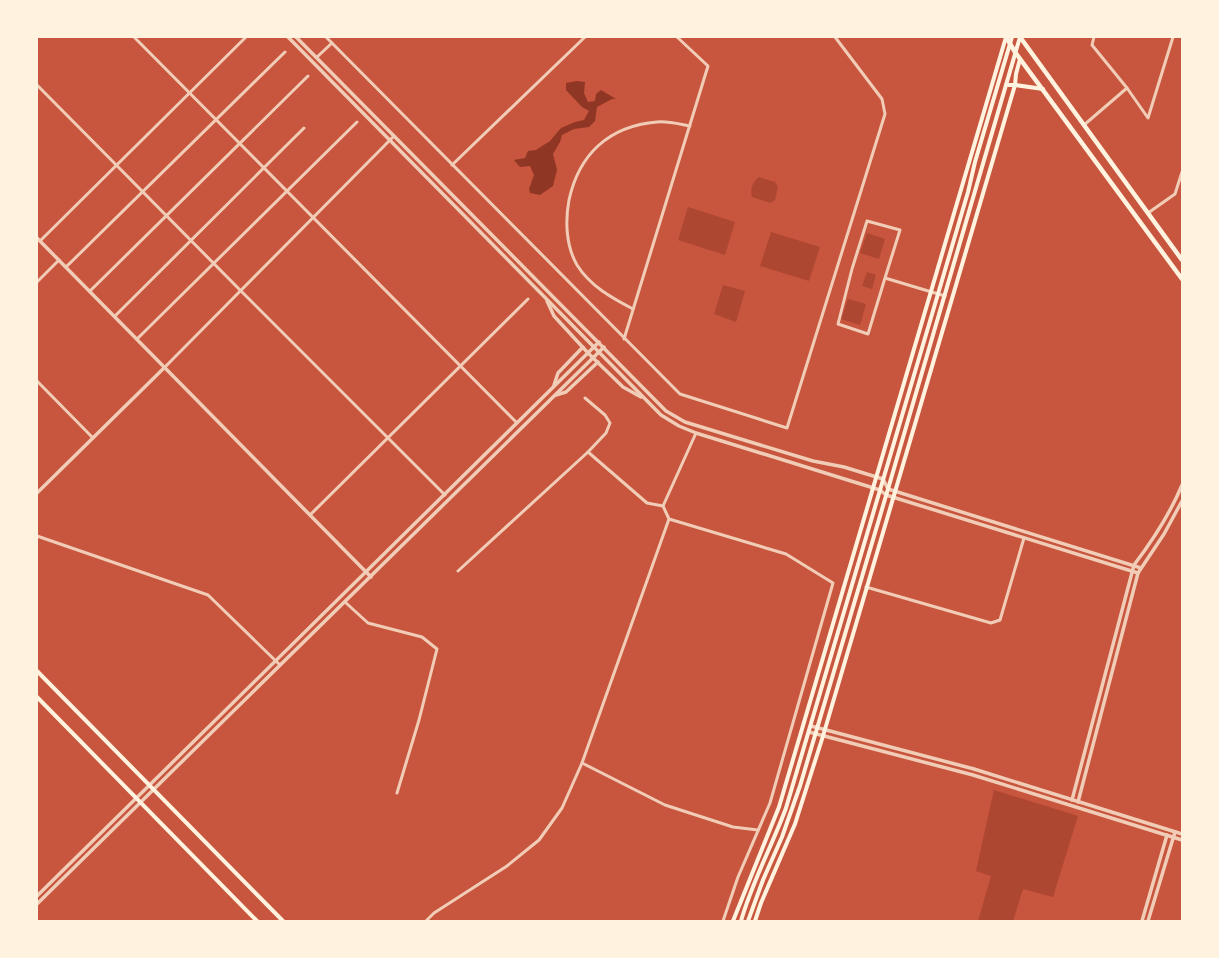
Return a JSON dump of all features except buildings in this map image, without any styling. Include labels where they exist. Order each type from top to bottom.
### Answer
[{"type":"main road","points":[[1006,37],[1020,59],[1182,279]]},
{"type":"main road","points":[[733,921],[779,807],[1006,37]]},
{"type":"main road","points":[[741,921],[755,882],[777,834],[786,808],[968,192],[1009,42],[1012,37]]},
{"type":"main road","points":[[748,921],[763,880],[789,818],[815,734],[1020,37]]},
{"type":"main road","points":[[1020,37],[1182,260]]},
{"type":"main road","points":[[755,921],[761,903],[795,824],[823,736],[1015,85],[1020,59]]},
{"type":"main road","points":[[1006,86],[1015,85],[1043,89]]},
{"type":"main road","points":[[37,671],[283,921]]},
{"type":"main road","points":[[37,696],[257,921]]},
{"type":"street","points":[[134,37],[517,423]]},
{"type":"street","points":[[40,241],[246,37]]},
{"type":"street","points":[[288,37],[593,348],[661,415],[679,426],[880,490],[886,495],[1138,573]]},
{"type":"street","points":[[296,37],[666,411],[685,422],[813,461],[844,467],[883,479],[888,489],[1141,568]]},
{"type":"street","points":[[326,37],[680,394],[787,428],[885,114],[882,99],[835,37]]},
{"type":"street","points":[[452,165],[585,37]]},
{"type":"street","points":[[624,339],[708,66],[677,37]]},
{"type":"street","points":[[1094,37],[1092,45],[1127,88],[1148,118],[1173,37]]},
{"type":"street","points":[[317,57],[332,43]]},
{"type":"street","points":[[66,267],[285,52]]},
{"type":"street","points":[[90,291],[308,76]]},
{"type":"street","points":[[37,85],[445,495]]},
{"type":"street","points":[[1084,124],[1127,88]]},
{"type":"street","points":[[138,339],[357,122]]},
{"type":"street","points":[[633,309],[610,297],[599,289],[587,278],[577,264],[568,241],[566,222],[570,193],[580,167],[588,155],[596,146],[608,137],[639,125],[658,122],[690,126]]},
{"type":"street","points":[[115,316],[304,128]]},
{"type":"street","points":[[37,493],[394,136]]},
{"type":"street","points":[[1148,213],[1175,194],[1182,172]]},
{"type":"street","points":[[867,221],[900,230],[885,278],[868,334],[838,324],[852,269],[867,221]]},
{"type":"street","points":[[37,238],[371,577]]},
{"type":"street","points":[[37,282],[59,260]]},
{"type":"street","points":[[885,278],[945,296]]},
{"type":"street","points":[[310,515],[387,437],[528,299]]},
{"type":"street","points":[[546,299],[554,316],[588,353],[623,387],[646,400]]},
{"type":"street","points":[[37,896],[599,342]]},
{"type":"street","points":[[553,387],[558,372],[583,347]]},
{"type":"street","points":[[37,904],[604,347]]},
{"type":"street","points":[[553,397],[566,392],[598,362]]},
{"type":"street","points":[[37,381],[93,438]]},
{"type":"street","points":[[458,571],[588,452],[606,433],[610,423],[605,415],[585,398]]},
{"type":"street","points":[[427,920],[434,913],[507,866],[539,840],[562,808],[582,763],[669,519],[663,506],[696,432]]},
{"type":"street","points":[[588,452],[647,503],[663,506]]},
{"type":"street","points":[[1070,805],[1134,565],[1153,540],[1166,518],[1182,485]]},
{"type":"street","points":[[1076,807],[1138,573],[1164,534],[1182,501]]},
{"type":"street","points":[[669,519],[786,554],[833,583],[770,803],[738,877],[722,921]]},
{"type":"street","points":[[37,536],[208,595],[280,665]]},
{"type":"street","points":[[866,587],[991,623],[1000,620],[1024,538]]},
{"type":"street","points":[[345,602],[368,623],[422,637],[437,649],[419,720],[397,793]]},
{"type":"street","points":[[811,726],[974,770],[1182,834]]},
{"type":"street","points":[[809,732],[973,775],[1182,840]]},
{"type":"street","points":[[582,763],[665,805],[733,827],[758,830]]},
{"type":"street","points":[[1142,921],[1169,830]]},
{"type":"street","points":[[1148,921],[1175,832]]},
{"type":"shaded area","points":[[577,81],[585,82],[584,93],[588,102],[595,101],[596,94],[601,90],[616,99],[612,99],[597,107],[595,121],[589,127],[574,129],[562,135],[553,154],[557,170],[553,186],[540,195],[530,193],[529,189],[534,175],[530,166],[520,167],[514,160],[525,158],[528,151],[536,150],[550,141],[561,128],[584,120],[589,111],[582,107],[566,90],[566,83]]},
{"type":"shaded area","points":[[759,177],[775,182],[778,187],[775,200],[770,203],[752,197],[752,186]]},
{"type":"shaded area","points":[[688,207],[735,222],[725,255],[678,240]]},
{"type":"shaded area","points":[[771,232],[820,247],[809,281],[760,266]]},
{"type":"shaded area","points":[[867,233],[885,239],[879,259],[860,253]]},
{"type":"shaded area","points":[[867,272],[876,275],[872,289],[862,286]]},
{"type":"shaded area","points":[[723,285],[745,291],[736,322],[714,314]]},
{"type":"shaded area","points":[[848,299],[866,304],[860,325],[841,319]]},
{"type":"shaded area","points":[[994,790],[1078,816],[1053,897],[1023,889],[1013,921],[978,921],[991,876],[976,871]]}]
